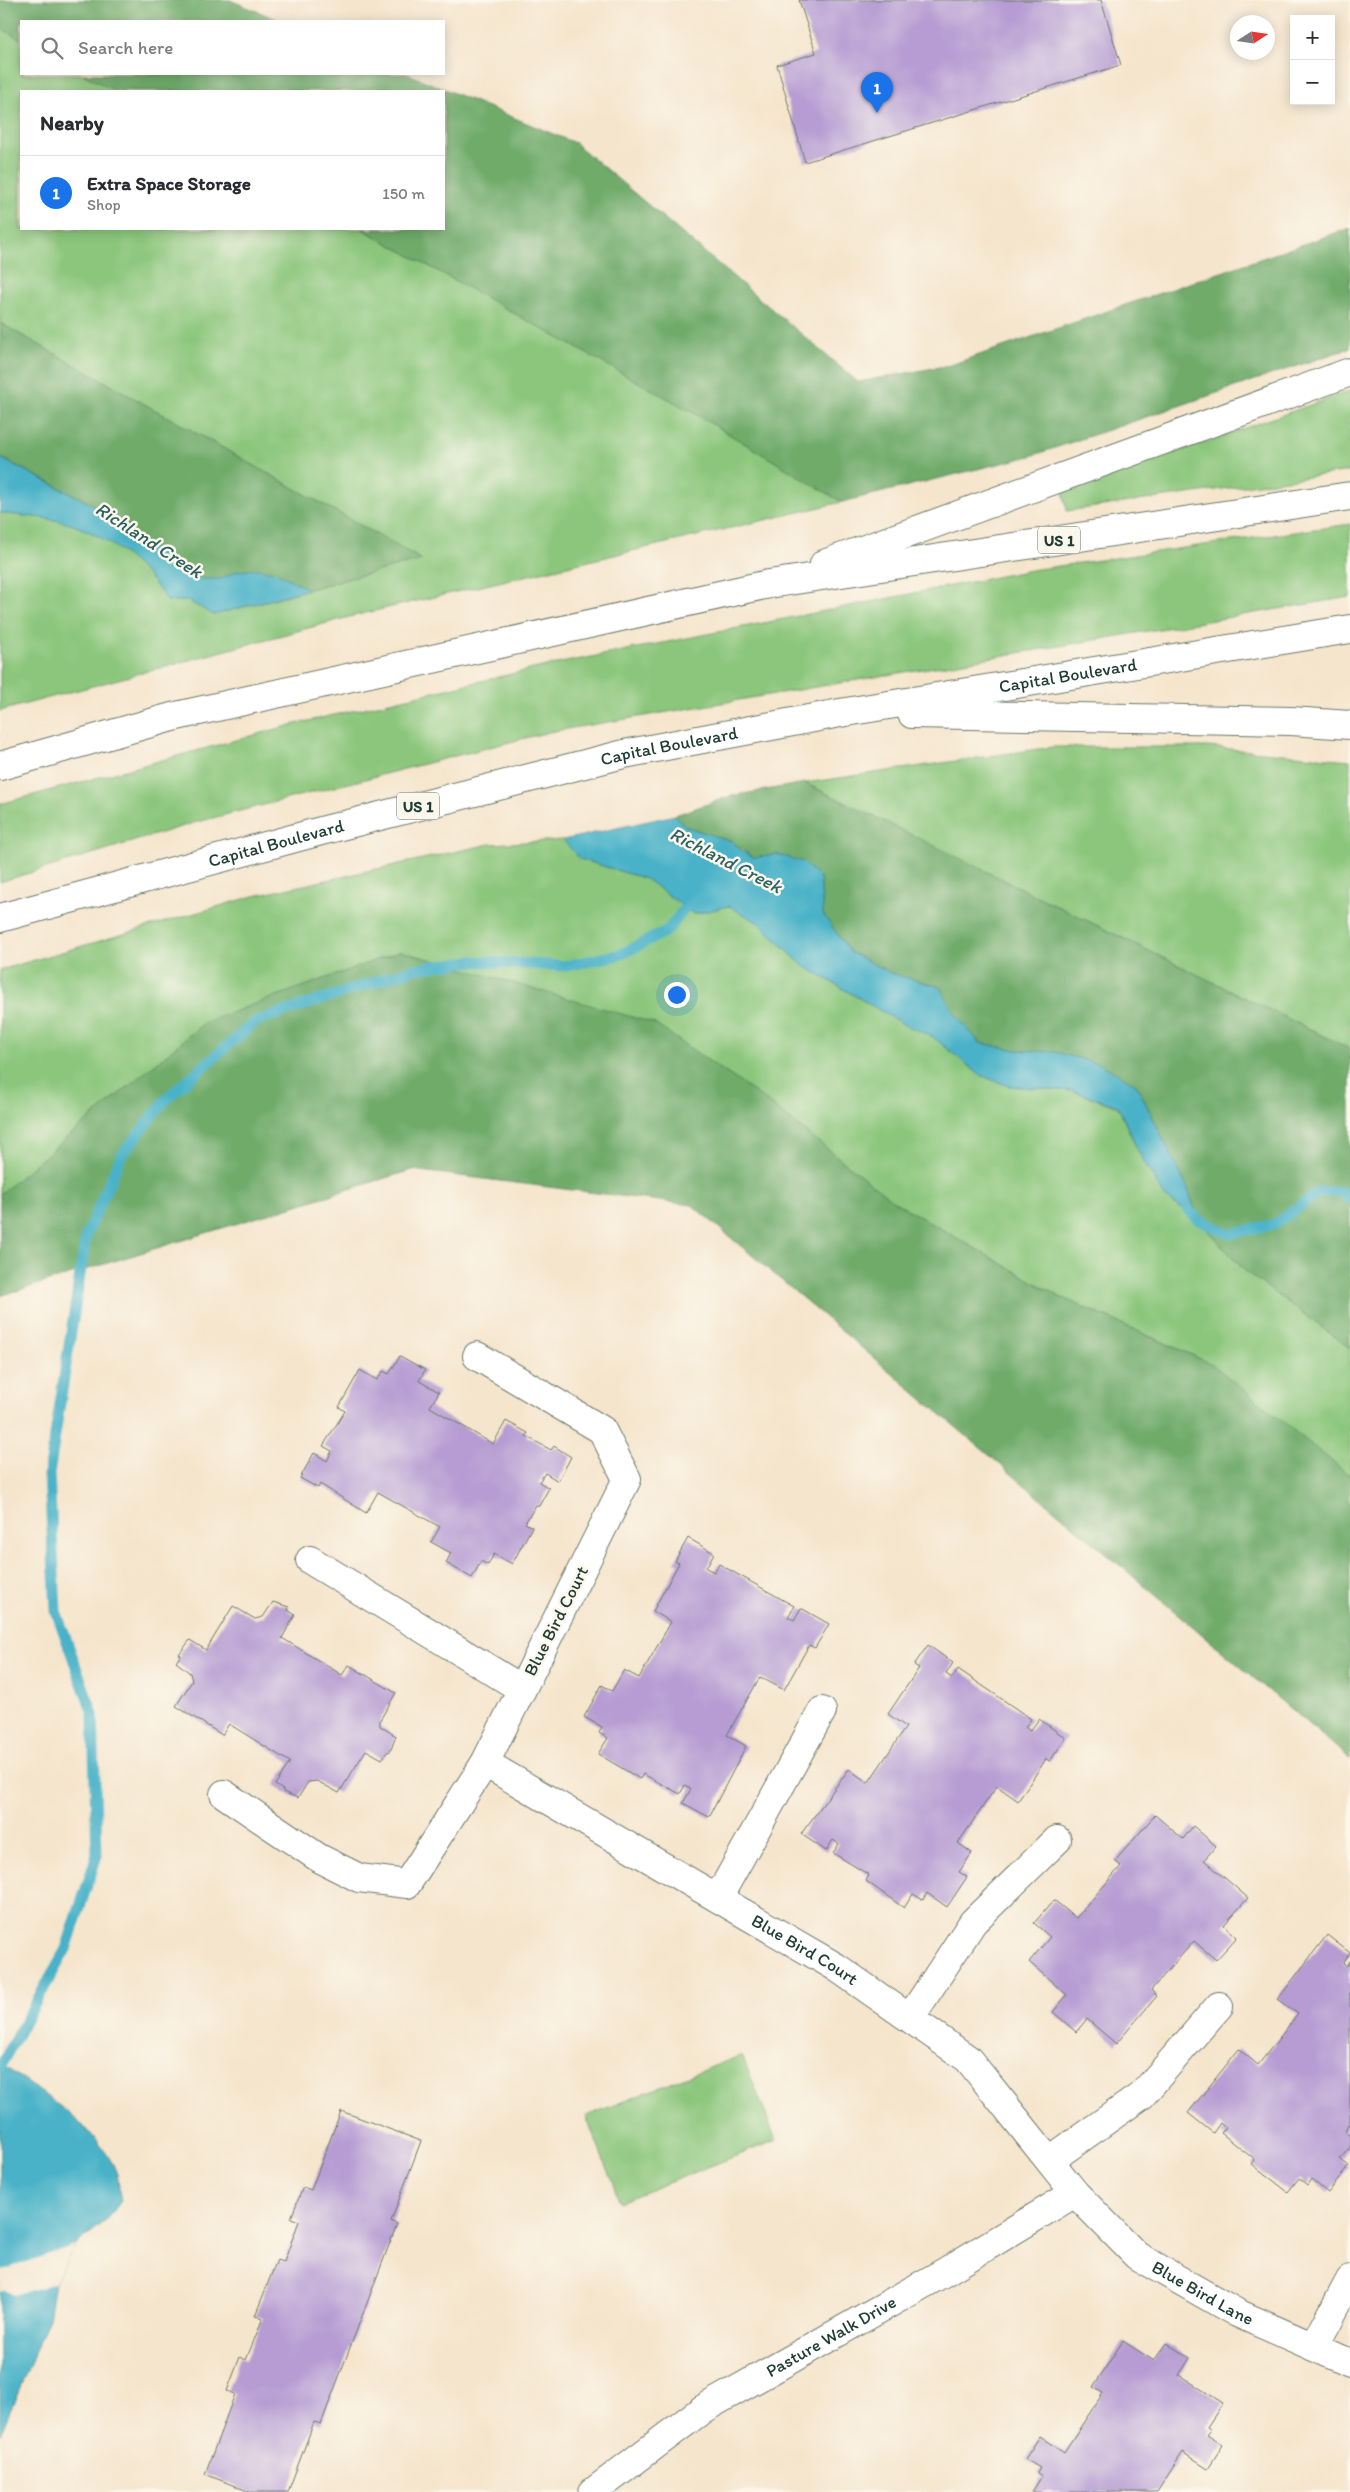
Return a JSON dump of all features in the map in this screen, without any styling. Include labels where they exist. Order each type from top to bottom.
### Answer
[{"type":"main road","points":[[769,584],[1350,372]]},
{"type":"main road","name":"US 1","points":[[0,766],[172,716],[769,584],[1350,496]]},
{"type":"main road","name":"Capital Boulevard","points":[[0,918],[303,836],[624,754],[840,713],[1350,629]]},
{"type":"main road","points":[[840,713],[1291,721],[1350,725]]},
{"type":"main road","name":"Blue Bird Court","points":[[224,1794],[327,1862],[359,1878],[407,1884],[485,1763],[627,1479],[602,1430],[477,1356]]},
{"type":"main road","points":[[310,1560],[522,1689]]},
{"type":"main road","points":[[718,1898],[822,1711]]},
{"type":"main road","name":"Blue Bird Court","points":[[485,1763],[836,1967],[968,2059],[1075,2193]]},
{"type":"main road","points":[[910,2018],[973,1922],[1057,1840]]},
{"type":"main road","points":[[1050,2160],[1142,2095],[1219,2006]]},
{"type":"main road","name":"Blue Bird Lane","points":[[1075,2193],[1137,2256],[1237,2313],[1350,2363]]},
{"type":"main road","name":"Pasture Walk Drive","points":[[593,2492],[703,2409],[943,2273],[1075,2193]]},
{"type":"main road","points":[[1314,2347],[1350,2280]]},
{"type":"green space","points":[[0,0],[230,0],[279,20],[20,20],[20,38],[0,28]]},
{"type":"green space","points":[[0,28],[20,38],[20,75],[85,75],[113,90],[20,90],[20,230],[364,230],[694,413],[842,502],[353,616],[0,711],[0,513],[50,519],[85,530],[117,548],[145,572],[167,601],[188,601],[214,615],[421,559],[0,323]]},
{"type":"green space","points":[[85,75],[410,75],[575,143],[858,382],[950,365],[1350,228],[1350,348],[1031,456],[842,502],[694,413],[364,230],[445,230],[445,90],[113,90]]},
{"type":"green space","points":[[0,323],[422,560],[308,589],[276,572],[238,571],[220,579],[202,579],[187,573],[127,530],[109,513],[0,457]]},
{"type":"green space","points":[[1350,391],[1350,471],[1067,511],[1063,492]]},
{"type":"green space","points":[[1350,524],[1350,597],[549,732],[197,822],[0,882],[0,804],[295,724],[546,666],[1031,570]]},
{"type":"green space","points":[[1052,747],[1208,747],[1350,760],[1350,1049],[805,783]]},
{"type":"green space","points":[[805,783],[1350,1049],[1350,1348],[1245,1271],[1199,1220],[1187,1187],[1136,1084],[1016,1050],[980,1043],[954,1013],[940,987],[891,973],[850,952],[823,914],[820,878],[776,854],[754,858],[732,842],[685,826],[675,815],[731,796]]},
{"type":"green space","points":[[563,840],[580,859],[646,879],[694,914],[729,906],[759,923],[801,964],[903,1024],[933,1037],[980,1075],[1009,1086],[1073,1091],[1118,1107],[1138,1151],[1165,1197],[1199,1220],[1245,1271],[1350,1348],[1350,1476],[1195,1356],[1058,1296],[896,1203],[760,1096],[653,1023],[205,1022],[0,1194],[0,970],[254,896],[490,844]]},
{"type":"green space","points":[[401,951],[653,1023],[760,1096],[896,1203],[1058,1296],[1212,1364],[1350,1476],[1350,1759],[692,1205],[412,1170],[0,1296],[0,1194],[205,1022]]},
{"type":"green space","points":[[742,2055],[776,2140],[620,2202],[586,2116]]},
{"type":"water","points":[[0,458],[109,513],[127,530],[187,573],[202,579],[220,579],[238,571],[257,569],[276,572],[308,589],[214,615],[188,601],[167,601],[145,572],[117,548],[101,538],[67,523],[44,518],[0,513]]},
{"type":"water","points":[[675,815],[685,826],[732,842],[754,858],[776,854],[803,862],[820,878],[823,914],[850,952],[891,973],[940,987],[954,1013],[980,1043],[1016,1050],[1055,1052],[1100,1064],[1136,1084],[1187,1187],[1199,1220],[1165,1197],[1138,1151],[1118,1106],[1073,1091],[1009,1086],[980,1075],[933,1037],[903,1024],[801,964],[759,923],[729,906],[694,914],[646,879],[580,859],[563,840]]},
{"type":"water","points":[[0,2063],[50,2098],[83,2126],[97,2141],[109,2157],[117,2174],[121,2201],[107,2220],[75,2245],[55,2283],[49,2318],[0,2435]]},
{"type":"pier","points":[[75,2245],[55,2283],[14,2295],[5,2290],[0,2292],[0,2271]]},
{"type":"building","points":[[799,0],[1101,0],[1121,65],[805,162],[777,65],[816,53]]},
{"type":"building","points":[[400,1356],[425,1370],[419,1381],[439,1392],[430,1407],[493,1444],[506,1421],[528,1433],[526,1436],[551,1450],[554,1446],[571,1457],[558,1481],[545,1473],[539,1482],[549,1488],[539,1506],[536,1505],[525,1523],[532,1527],[512,1564],[494,1554],[488,1565],[481,1561],[472,1578],[446,1563],[451,1553],[431,1542],[440,1527],[378,1492],[366,1513],[320,1484],[318,1488],[300,1478],[314,1453],[327,1461],[332,1451],[323,1446],[345,1411],[339,1407],[360,1370],[377,1380],[383,1371],[389,1374]]},
{"type":"building","points":[[688,1538],[714,1553],[706,1568],[714,1572],[719,1564],[794,1606],[788,1617],[794,1620],[801,1608],[829,1624],[815,1648],[809,1645],[784,1690],[760,1677],[727,1735],[746,1746],[709,1817],[683,1803],[691,1789],[685,1785],[680,1794],[643,1774],[640,1779],[598,1754],[608,1738],[599,1733],[602,1727],[584,1717],[602,1685],[612,1691],[624,1670],[639,1678],[671,1622],[653,1611],[679,1563],[675,1561]]},
{"type":"building","points":[[273,1602],[289,1607],[288,1610],[295,1615],[282,1638],[342,1675],[349,1665],[396,1693],[380,1720],[380,1726],[396,1736],[390,1752],[388,1751],[382,1759],[366,1750],[339,1793],[317,1781],[308,1782],[298,1798],[283,1792],[283,1790],[275,1785],[290,1762],[229,1724],[222,1735],[176,1706],[192,1681],[190,1673],[176,1662],[181,1655],[179,1654],[190,1640],[206,1650],[233,1606],[255,1619],[263,1617]]},
{"type":"building","points":[[928,1645],[953,1663],[946,1674],[952,1678],[958,1669],[1031,1719],[1025,1727],[1030,1731],[1039,1719],[1066,1738],[1050,1761],[1046,1759],[1018,1801],[997,1786],[958,1843],[972,1853],[959,1872],[967,1877],[947,1907],[927,1893],[923,1900],[913,1894],[904,1908],[866,1881],[869,1875],[833,1853],[839,1844],[833,1840],[826,1851],[801,1834],[849,1769],[868,1783],[906,1727],[888,1714],[919,1668],[914,1665]]},
{"type":"building","points":[[1155,1815],[1183,1839],[1193,1826],[1216,1846],[1204,1860],[1248,1898],[1224,1925],[1237,1937],[1216,1960],[1194,1941],[1151,1990],[1157,1996],[1116,2044],[1087,2019],[1076,2032],[1053,2012],[1067,1995],[1029,1962],[1050,1937],[1034,1923],[1054,1900],[1076,1918],[1121,1866],[1115,1861]]},
{"type":"building","points":[[1327,1935],[1350,1953],[1343,1963],[1347,1966],[1350,1961],[1350,2124],[1345,2131],[1350,2135],[1350,2147],[1340,2159],[1349,2166],[1328,2193],[1311,2179],[1307,2185],[1299,2178],[1288,2192],[1252,2164],[1255,2160],[1221,2133],[1225,2128],[1220,2123],[1213,2133],[1188,2113],[1239,2049],[1258,2065],[1298,2014],[1278,1999]]},
{"type":"building","points":[[341,2111],[421,2141],[391,2221],[397,2224],[321,2424],[314,2422],[288,2492],[250,2492],[205,2474],[235,2394],[227,2391],[240,2357],[246,2360],[263,2318],[255,2316],[277,2260],[284,2262],[299,2221],[291,2218],[303,2187],[311,2190]]},
{"type":"building","points":[[1123,2341],[1154,2361],[1166,2343],[1190,2358],[1179,2375],[1223,2403],[1207,2427],[1211,2430],[1207,2435],[1223,2445],[1208,2468],[1183,2452],[1157,2492],[1032,2492],[1042,2476],[1037,2473],[1040,2468],[1025,2459],[1040,2436],[1064,2452],[1103,2393],[1093,2387]]},
{"type":"waterway","points":[[0,2066],[66,1949],[97,1855],[93,1714],[56,1611],[49,1474],[86,1236],[121,1156],[167,1098],[256,1021],[414,969],[471,961],[566,966],[622,954],[668,930],[694,896]]},
{"type":"waterway","name":"Richland Creek","points":[[1188,1210],[1199,1220],[1230,1234],[1275,1224],[1319,1192],[1342,1192],[1350,1199]]},
{"type":"place","name":"Extra Space Storage","points":[[877,113]]}]
